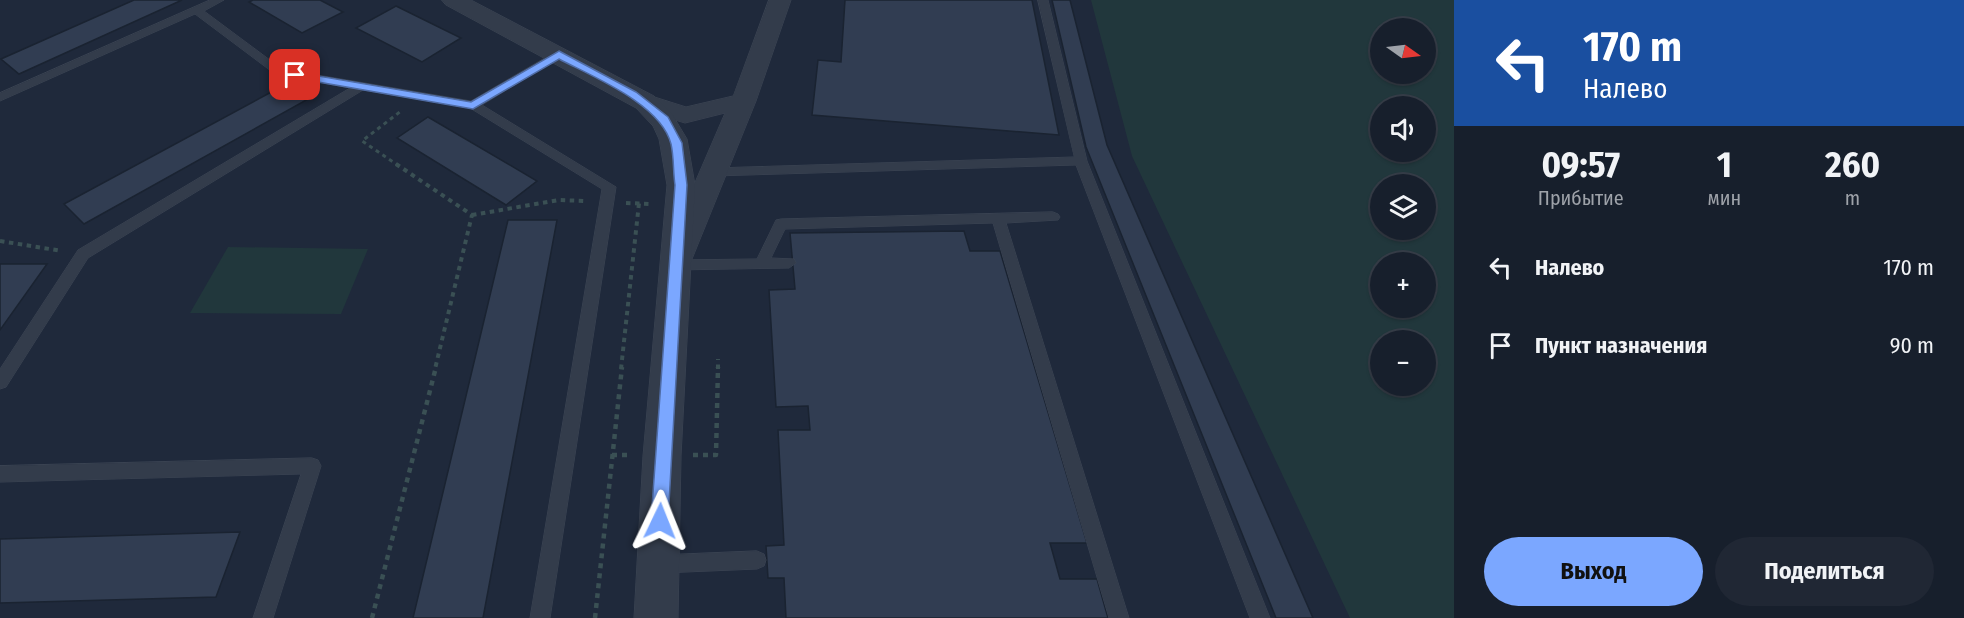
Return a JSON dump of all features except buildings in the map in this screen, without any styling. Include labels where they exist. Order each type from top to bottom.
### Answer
[{"type":"street","points":[[454,0],[559,54],[645,102],[685,115],[743,101]]},
{"type":"street","points":[[674,266],[743,101],[780,0]]},
{"type":"street","points":[[645,102],[664,120],[676,143],[680,164],[656,618]]},
{"type":"lane","points":[[0,97],[219,0]]},
{"type":"lane","points":[[1043,0],[1081,161],[1260,618]]},
{"type":"lane","points":[[196,10],[279,72],[473,105],[609,187],[540,618]]},
{"type":"lane","points":[[473,105],[559,54]]},
{"type":"lane","points":[[0,382],[83,254],[359,87]]},
{"type":"lane","points":[[714,172],[1081,161]]},
{"type":"lane","points":[[761,264],[781,224],[1053,217]]},
{"type":"lane","points":[[998,218],[1119,618]]},
{"type":"lane","points":[[674,266],[789,263]]},
{"type":"lane","points":[[0,474],[312,466],[263,618]]},
{"type":"lane","points":[[658,564],[757,560]]},
{"type":"path","points":[[418,97],[362,141],[472,215],[559,200],[679,204]]},
{"type":"path","points":[[595,618],[639,203]]},
{"type":"path","points":[[372,618],[470,235],[472,215]]},
{"type":"path","points":[[0,241],[83,254]]},
{"type":"green space","points":[[1091,0],[1454,0],[1454,618],[1350,618],[1132,156]]},
{"type":"green space","points":[[228,247],[368,249],[341,314],[190,313]]},
{"type":"route","points":[[295,75],[473,105],[559,54],[645,102],[664,120],[676,143],[681,185],[662,456],[660,521]]}]
